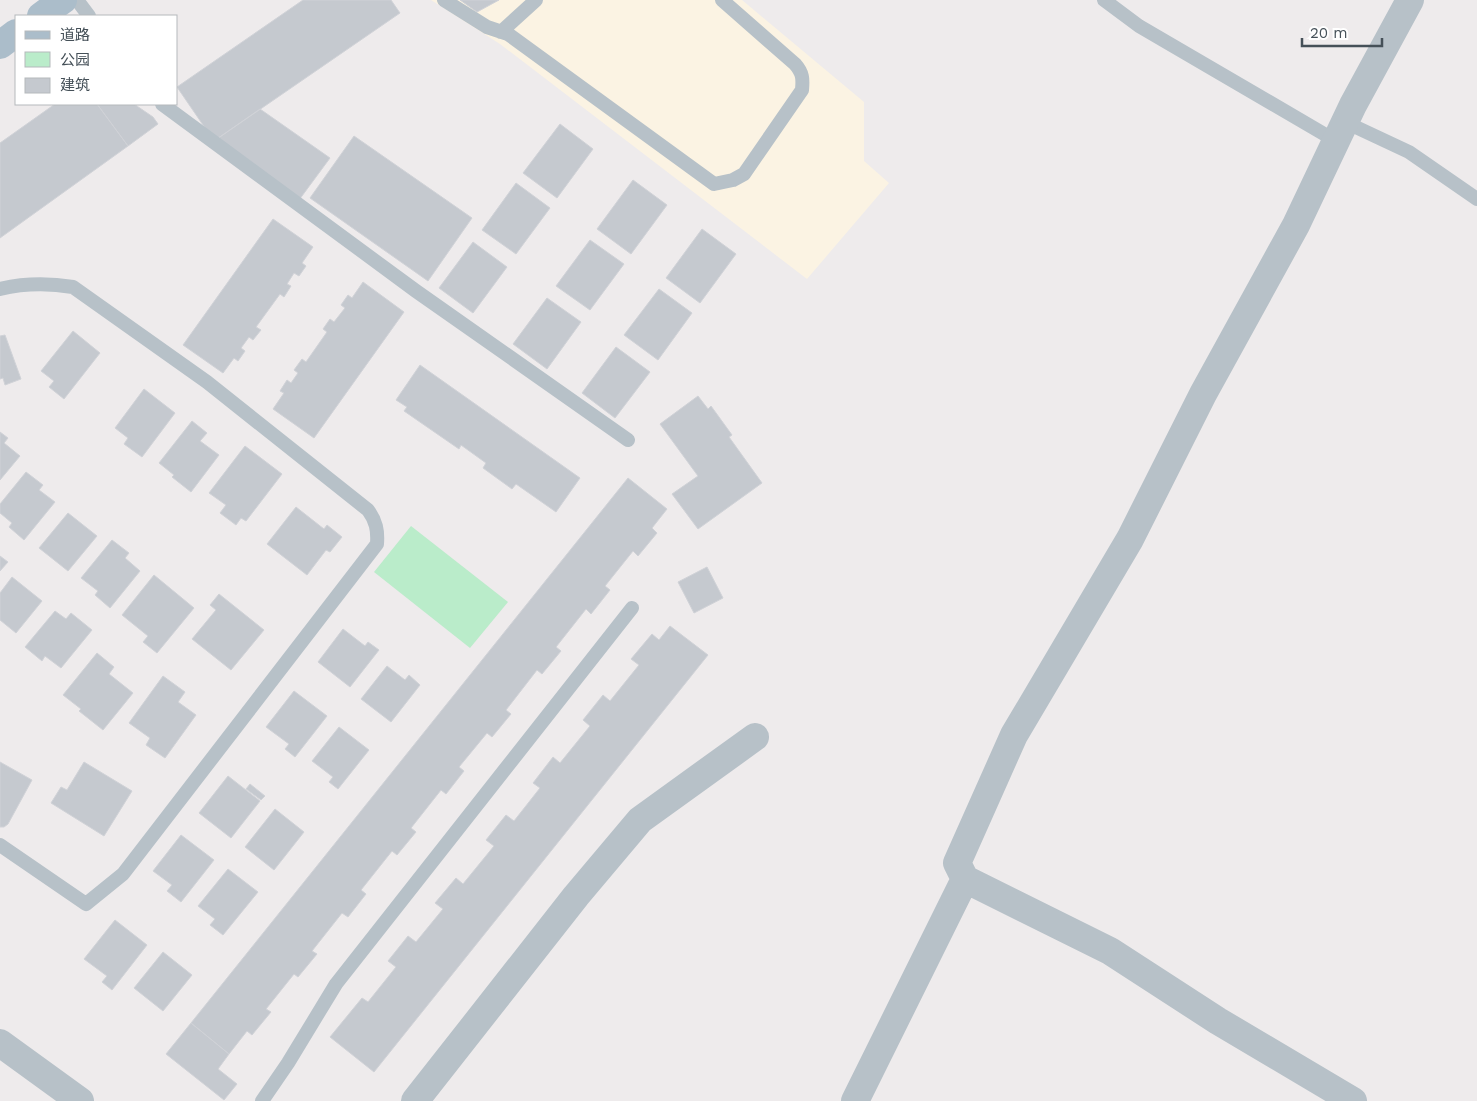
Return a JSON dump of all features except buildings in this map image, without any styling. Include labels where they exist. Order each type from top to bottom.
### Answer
[{"type":"main road","points":[[42,15],[63,0]]},
{"type":"main road","points":[[0,45],[15,34]]},
{"type":"street","points":[[1353,1101],[1218,1021],[1110,951],[965,879],[957,863],[1014,735],[1130,539],[1203,394],[1296,225],[1340,131],[1410,0]]},
{"type":"street","points":[[415,1101],[576,896],[640,820],[755,737]]},
{"type":"street","points":[[856,1101],[965,879]]},
{"type":"street","points":[[0,1043],[80,1101]]},
{"type":"lane","points":[[77,0],[88,15]]},
{"type":"lane","points":[[444,0],[487,27],[508,34],[714,184],[733,180],[744,174],[802,90],[803,77],[795,64],[722,0]]},
{"type":"lane","points":[[501,32],[536,0]]},
{"type":"lane","points":[[1104,0],[1139,26],[1340,131],[1408,152],[1477,199]]},
{"type":"lane","points":[[163,105],[416,291],[628,440]]},
{"type":"lane","points":[[0,289],[36,283],[73,287],[207,382],[361,504],[374,519],[378,530],[377,544],[123,874],[86,904],[0,845]]},
{"type":"lane","points":[[262,1101],[288,1063],[336,984],[632,608]]},
{"type":"shaded area","points":[[431,0],[742,0],[864,102],[864,161],[889,183],[807,279],[500,44]]},
{"type":"green space","points":[[411,526],[508,602],[470,648],[374,572]]}]
